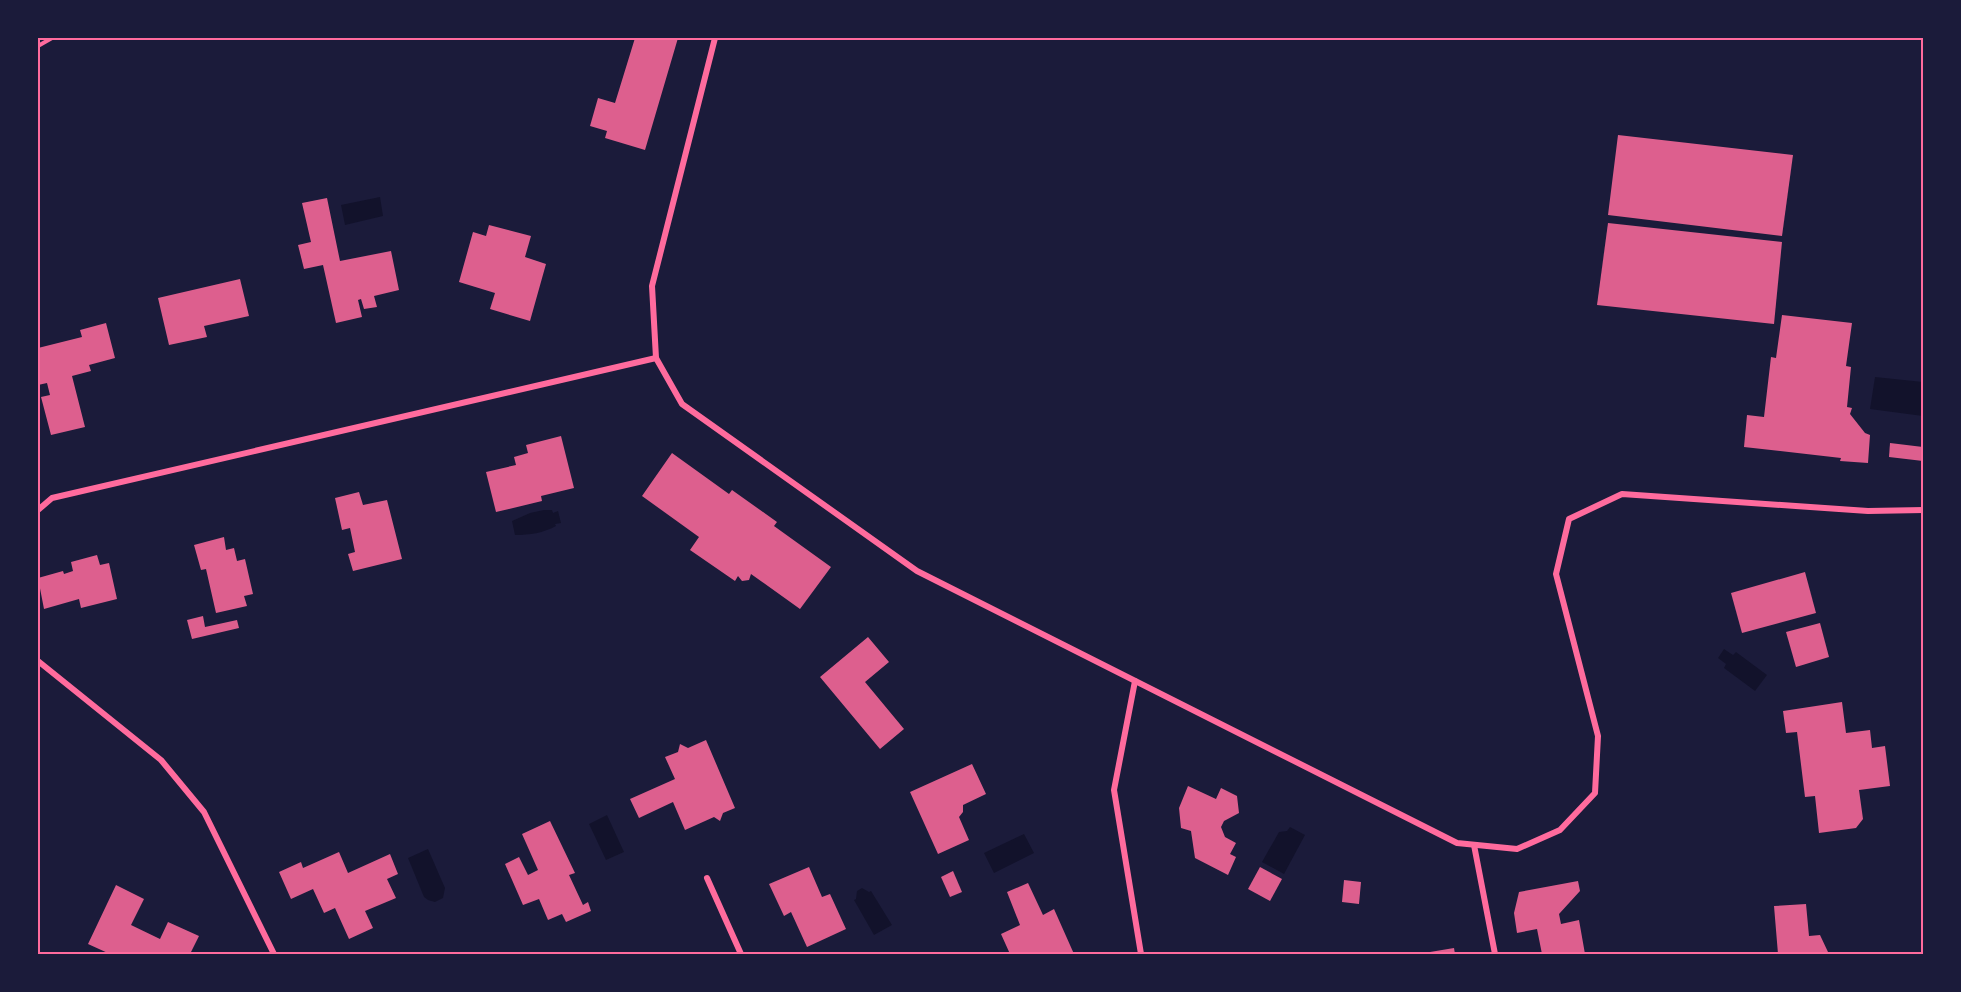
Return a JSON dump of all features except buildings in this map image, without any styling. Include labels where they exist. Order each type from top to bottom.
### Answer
[{"type":"street","points":[[715,38],[652,286],[656,358],[682,404],[917,571],[1457,843],[1516,849],[1560,830],[1595,793],[1598,736],[1556,574],[1569,519],[1622,494],[1868,511],[1923,510]]},
{"type":"street","points":[[38,510],[52,498],[656,358]]},
{"type":"street","points":[[38,661],[160,760],[204,812],[274,954]]},
{"type":"street","points":[[1135,681],[1114,790],[1141,954]]},
{"type":"street","points":[[1474,844],[1495,954]]},
{"type":"street","points":[[707,878],[741,954]]},
{"type":"path","points":[[38,46],[52,38]]},
{"type":"shaded area","points":[[380,197],[383,216],[345,225],[341,205]]},
{"type":"shaded area","points":[[1875,377],[1923,382],[1923,416],[1870,409]]},
{"type":"shaded area","points":[[544,510],[552,510],[553,513],[558,511],[561,523],[541,532],[515,535],[512,521]]},
{"type":"shaded area","points":[[1724,649],[1733,655],[1736,652],[1767,675],[1755,691],[1724,668],[1726,664],[1718,658]]},
{"type":"shaded area","points":[[607,815],[624,852],[606,860],[589,824]]},
{"type":"shaded area","points":[[1290,827],[1305,835],[1284,874],[1262,862],[1279,832],[1287,831]]},
{"type":"shaded area","points":[[1024,834],[1034,853],[994,873],[984,853]]},
{"type":"shaded area","points":[[428,849],[445,888],[443,898],[435,902],[424,897],[408,858]]},
{"type":"shaded area","points":[[862,888],[871,891],[892,925],[874,935],[854,900],[857,891]]}]
